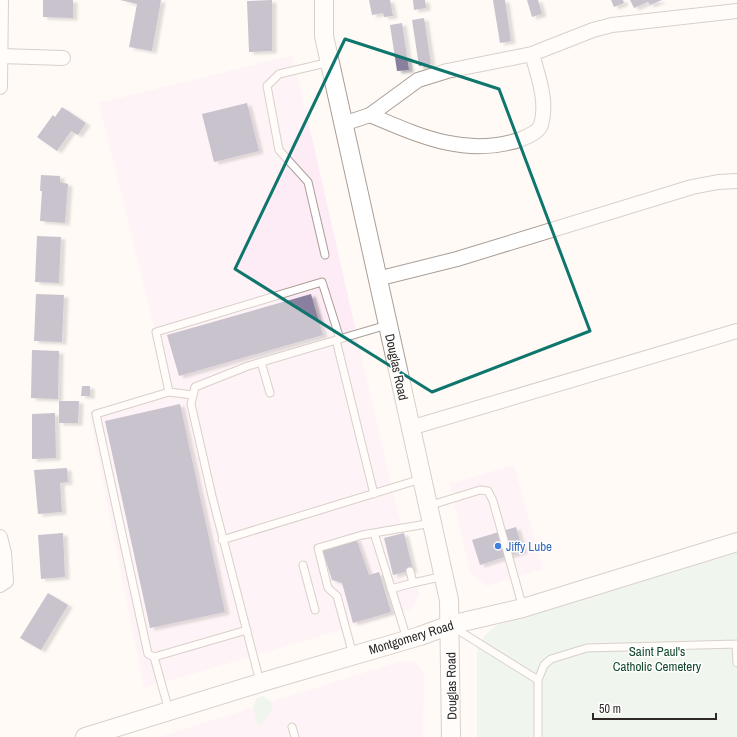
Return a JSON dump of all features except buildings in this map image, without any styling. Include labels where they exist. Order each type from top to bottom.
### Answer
[{"type":"street","points":[[0,87],[2,0]]},
{"type":"street","name":"Douglas Road","points":[[324,0],[324,36],[449,600],[451,737]]},
{"type":"street","points":[[343,124],[370,115],[418,80],[447,71],[532,54],[593,30],[612,25],[737,11]]},
{"type":"street","points":[[370,115],[414,133],[457,146],[482,147],[507,143],[529,136],[540,127],[544,108],[532,54]]},
{"type":"street","points":[[1,56],[63,58]]},
{"type":"street","points":[[378,279],[457,259],[692,187],[718,182],[737,181]]},
{"type":"street","points":[[410,428],[737,331]]},
{"type":"street","points":[[0,537],[4,553],[6,581],[0,585]]},
{"type":"street","name":"Montgomery Road","points":[[85,737],[260,682],[450,625],[523,608],[737,542]]},
{"type":"lane","points":[[325,255],[308,182],[279,150],[267,86],[279,74],[330,62]]},
{"type":"lane","points":[[169,392],[156,332],[322,282],[338,339],[374,494]]},
{"type":"lane","points":[[260,682],[222,540],[191,404],[194,387],[218,376],[261,362],[388,325]]},
{"type":"lane","points":[[261,362],[270,393]]},
{"type":"lane","points":[[193,395],[169,392],[96,414],[148,654],[154,657],[247,630]]},
{"type":"lane","points":[[222,540],[421,479]]},
{"type":"lane","points":[[353,655],[337,596],[328,588],[318,548],[374,532],[401,531],[430,514],[480,490],[488,491],[493,501],[523,608]]},
{"type":"lane","points":[[374,532],[407,639]]},
{"type":"lane","points":[[303,565],[315,610]]},
{"type":"lane","points":[[410,571],[413,583]]},
{"type":"lane","points":[[391,589],[444,576]]},
{"type":"lane","points":[[450,625],[538,680]]},
{"type":"lane","points":[[538,737],[538,680],[544,666],[551,659],[587,648],[737,644],[737,663]]},
{"type":"lane","points":[[154,657],[169,711]]},
{"type":"lane","points":[[292,727],[295,737]]},
{"type":"highlighted area","points":[[345,39],[499,89],[590,331],[432,392],[235,269]]},
{"type":"shaded area","points":[[293,55],[389,476],[419,594],[412,609],[144,688],[89,412],[170,392],[99,103]]},
{"type":"shaded area","points":[[514,465],[543,569],[487,586],[470,573],[450,484]]},
{"type":"shaded area","points":[[401,661],[415,662],[424,672],[423,737],[159,737]]},
{"type":"green space","name":"Saint Paul's Catholic Cemetery","points":[[737,551],[737,737],[477,737],[477,648],[484,636],[497,625]]},
{"type":"green space","points":[[262,696],[272,703],[272,707],[269,715],[258,727],[253,707],[256,699]]},
{"type":"place","name":"Jiffy Lube","points":[[498,546]]}]
